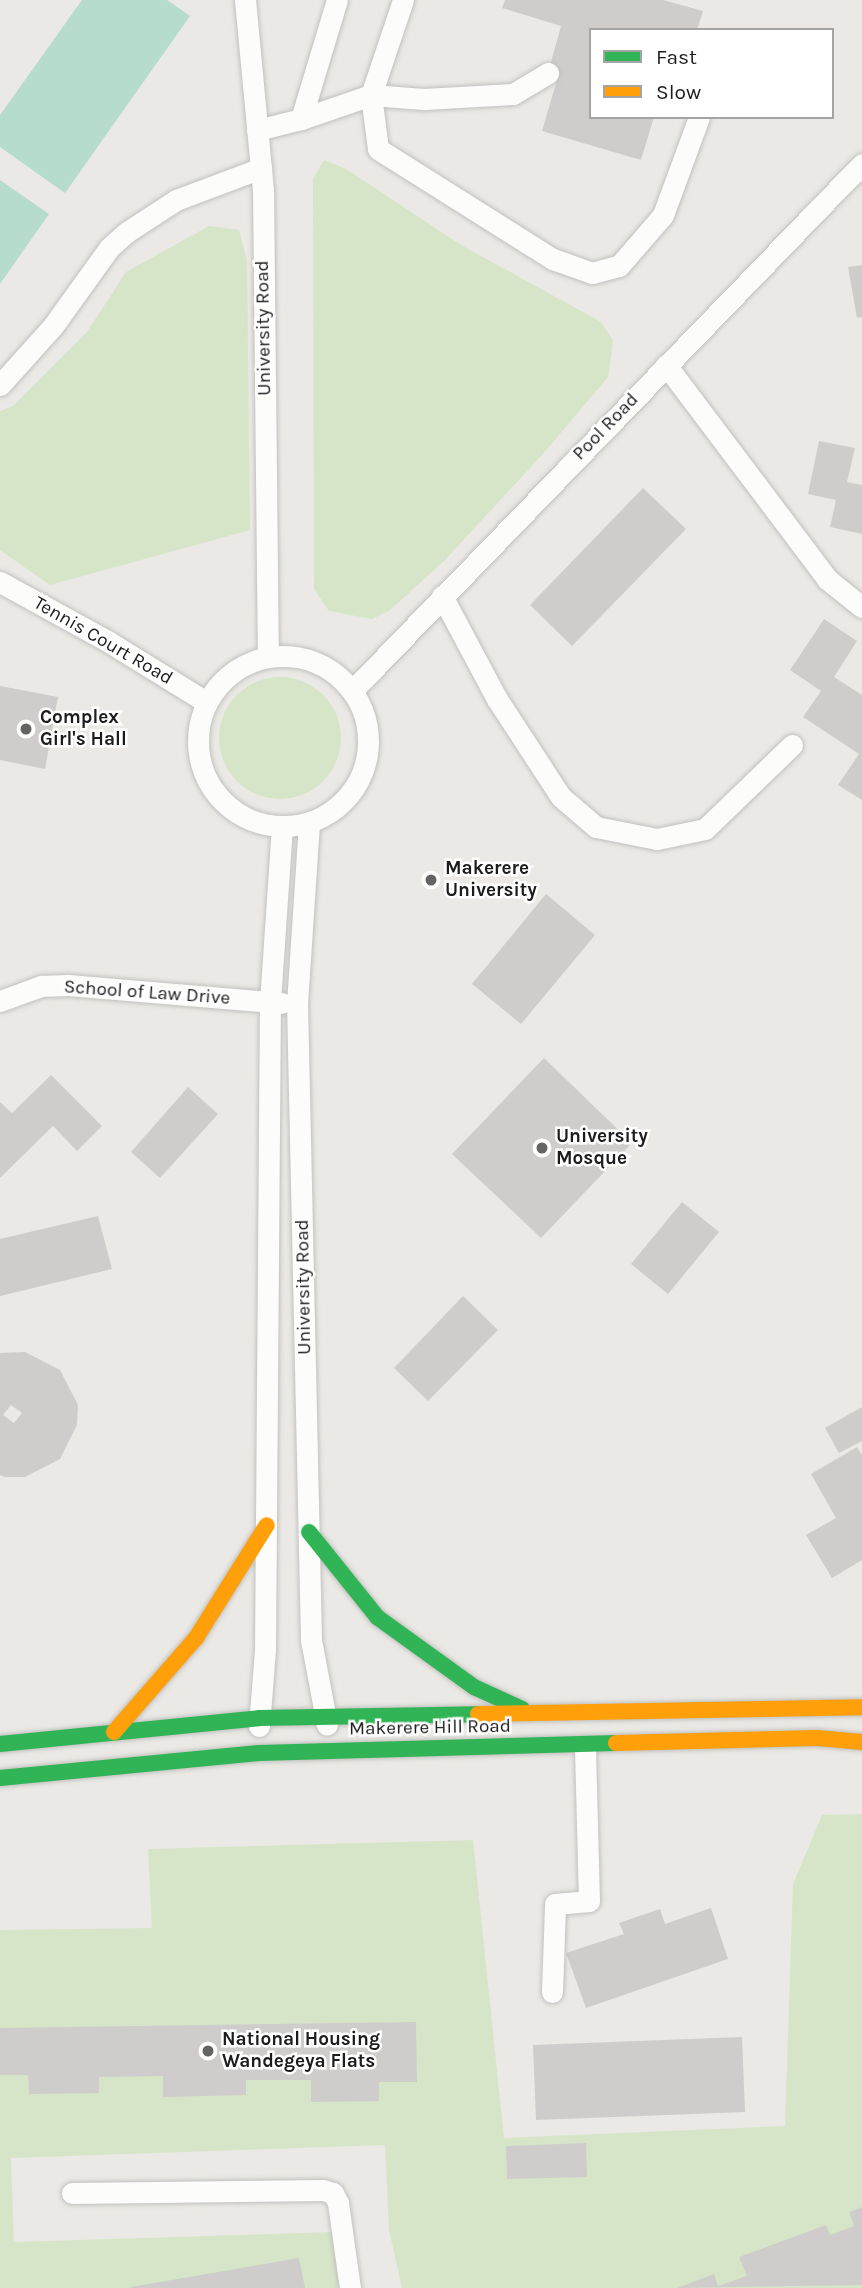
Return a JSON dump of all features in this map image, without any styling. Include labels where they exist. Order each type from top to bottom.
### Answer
[{"type":"main road","points":[[114,1732],[196,1638],[267,1525]]},
{"type":"main road","points":[[309,1531],[377,1616],[474,1687],[531,1713]]},
{"type":"main road","name":"Makerere Hill Road","points":[[0,1744],[258,1718],[862,1707]]},
{"type":"main road","name":"Makerere Hill Road","points":[[0,1778],[259,1753],[817,1738],[862,1742]]},
{"type":"lane","name":"University Road","points":[[245,0],[261,168],[268,657]]},
{"type":"lane","points":[[301,119],[337,0]]},
{"type":"lane","points":[[403,0],[371,95],[378,149],[554,259],[592,273],[619,266],[663,215],[698,119]]},
{"type":"lane","points":[[257,131],[371,95],[424,99],[513,94],[548,74]]},
{"type":"lane","name":"Pool Road","points":[[352,691],[862,164]]},
{"type":"lane","points":[[0,384],[53,326],[109,248],[127,232],[176,200],[261,168]]},
{"type":"lane","points":[[835,192],[862,185]]},
{"type":"lane","points":[[666,365],[827,579],[862,607]]},
{"type":"lane","name":"Tennis Court Road","points":[[0,582],[206,702]]},
{"type":"lane","points":[[442,596],[497,699],[561,797],[596,827],[657,839],[705,829],[758,783],[792,745]]},
{"type":"lane","points":[[268,657],[315,662],[352,691],[365,716],[368,742],[364,768],[352,792],[333,810],[309,823],[282,826],[258,823],[235,812],[204,774],[198,726],[206,702],[221,680],[243,665],[268,657]]},
{"type":"lane","name":"University Road","points":[[309,823],[297,1003],[311,1640],[327,1716],[328,1751]]},
{"type":"lane","name":"University Road","points":[[259,1753],[258,1718],[265,1650],[267,1525],[270,1002],[282,826]]},
{"type":"lane","name":"School of Law Drive","points":[[6,994],[41,986],[68,985],[297,1003]]},
{"type":"lane","points":[[552,1992],[555,1904],[589,1901],[585,1746]]},
{"type":"lane","points":[[72,2193],[323,2190],[333,2193],[338,2203],[350,2288]]},
{"type":"green space","points":[[82,0],[167,0],[190,16],[65,193],[0,147],[0,115]]},
{"type":"green space","points":[[324,160],[346,169],[461,245],[601,322],[613,341],[608,377],[542,455],[444,561],[389,611],[372,619],[329,611],[314,589],[313,179]]},
{"type":"green space","points":[[0,180],[49,214],[0,284]]},
{"type":"green space","points":[[209,226],[239,230],[247,261],[250,530],[50,585],[0,550],[0,411],[13,406],[87,332],[126,272]]},
{"type":"green space","points":[[280,677],[303,682],[323,695],[336,715],[341,738],[336,761],[323,781],[303,794],[280,799],[257,794],[237,781],[224,761],[219,738],[224,715],[237,695],[257,682]]},
{"type":"green space","points":[[862,1814],[862,2288],[402,2288],[389,2230],[385,2145],[11,2158],[14,2242],[332,2232],[341,2288],[0,2288],[0,1930],[152,1928],[148,1849],[473,1840],[504,2138],[785,2126],[793,1884],[822,1815]]},
{"type":"building","points":[[505,0],[663,0],[703,11],[698,28],[589,28],[589,119],[653,119],[641,160],[542,131],[557,80],[548,73],[561,26],[502,8]]},
{"type":"building","points":[[862,265],[862,317],[857,318],[848,267]]},
{"type":"building","points":[[819,441],[855,448],[847,482],[862,485],[862,534],[830,527],[836,500],[808,494]]},
{"type":"building","points":[[643,488],[686,529],[572,646],[530,605]]},
{"type":"building","points":[[824,619],[857,641],[834,677],[862,695],[862,800],[838,785],[859,754],[803,717],[821,691],[790,670]]},
{"type":"building","name":"Complex Girl's Hall","points":[[0,686],[58,697],[45,769],[0,760]]},
{"type":"building","points":[[546,894],[595,935],[521,1024],[472,984]]},
{"type":"building","name":"University Mosque","points":[[544,1058],[632,1143],[541,1238],[452,1154]]},
{"type":"building","points":[[51,1075],[102,1126],[77,1151],[53,1126],[0,1178],[0,1102],[12,1113]]},
{"type":"building","points":[[188,1087],[218,1114],[160,1178],[131,1152]]},
{"type":"building","points":[[682,1202],[719,1232],[668,1294],[631,1264]]},
{"type":"building","points":[[98,1216],[112,1269],[0,1296],[0,1239]]},
{"type":"building","points":[[463,1296],[498,1330],[428,1401],[394,1368]]},
{"type":"building","points":[[25,1352],[60,1370],[78,1405],[77,1425],[60,1459],[25,1477],[0,1475],[0,1353]],"holes":[[[11,1405],[22,1413],[14,1423],[3,1415]]]},
{"type":"building","points":[[862,1407],[862,1441],[839,1453],[825,1428]]},
{"type":"building","points":[[857,1447],[862,1455],[862,1560],[832,1578],[806,1535],[836,1518],[811,1474]]},
{"type":"building","points":[[711,1908],[728,1959],[586,2008],[566,1953],[624,1934],[619,1923],[660,1909],[665,1924]]},
{"type":"building","name":"National Housing Wandegeya Flats","points":[[416,2022],[417,2082],[379,2082],[379,2101],[311,2102],[311,2080],[246,2080],[246,2095],[163,2097],[163,2076],[99,2077],[99,2093],[29,2094],[28,2075],[0,2075],[0,2028]]},
{"type":"building","points":[[742,2037],[745,2112],[536,2120],[533,2045]]},
{"type":"building","points":[[586,2143],[587,2177],[507,2179],[506,2146]]},
{"type":"building","points":[[862,2207],[862,2285],[677,2288],[714,2274],[718,2286],[747,2276],[739,2257],[826,2225],[830,2235],[854,2226],[849,2212]]},
{"type":"building","points":[[299,2258],[305,2288],[131,2288],[131,2287]]},
{"type":"traffic: fast","points":[[309,1532],[377,1617],[474,1687],[522,1709]]},
{"type":"traffic: fast","points":[[0,1744],[259,1718],[478,1714]]},
{"type":"traffic: fast","points":[[0,1778],[259,1753],[616,1743]]},
{"type":"traffic: slow","points":[[114,1732],[196,1638],[267,1525]]},
{"type":"traffic: slow","points":[[478,1714],[862,1707]]},
{"type":"traffic: slow","points":[[616,1743],[817,1738],[862,1742]]},
{"type":"place","name":"Complex Girl's Hall","points":[[26,729]]},
{"type":"place","name":"Makerere University","points":[[431,880]]},
{"type":"place","name":"University Mosque","points":[[542,1148]]},
{"type":"place","name":"National Housing Wandegeya Flats","points":[[208,2051]]}]
